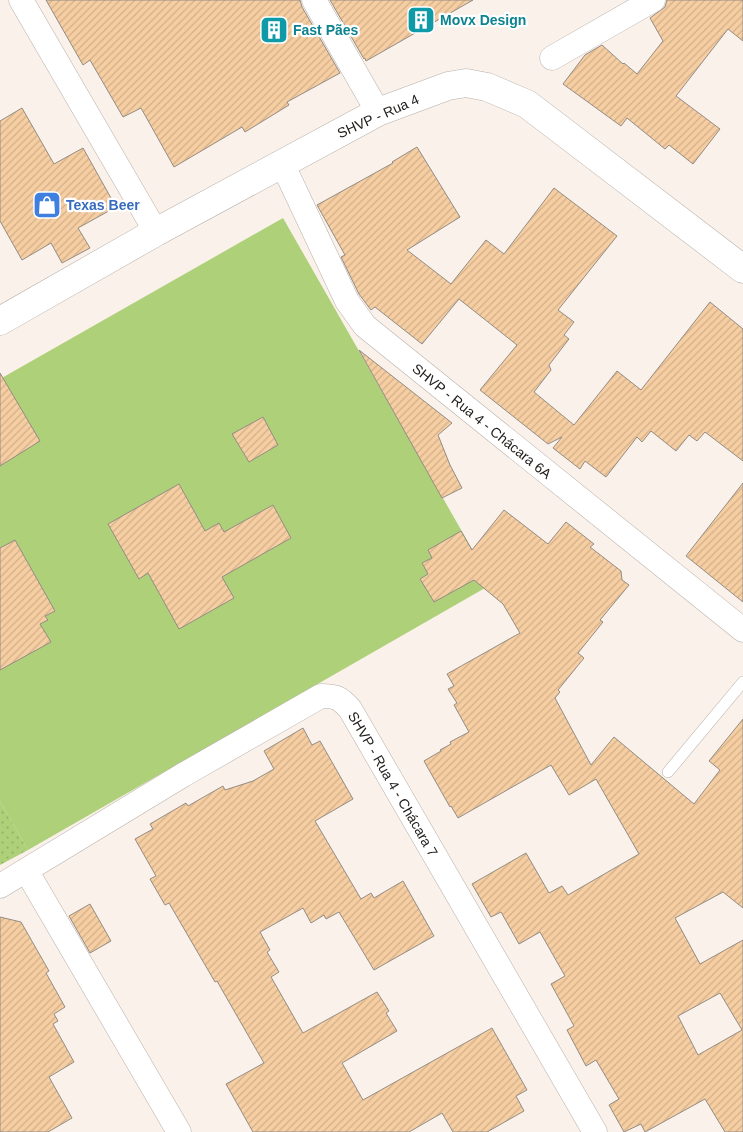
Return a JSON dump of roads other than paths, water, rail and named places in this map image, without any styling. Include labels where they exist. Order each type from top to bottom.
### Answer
[{"type":"street","points":[[21,0],[156,232]]},
{"type":"street","points":[[314,0],[378,112]]},
{"type":"street","points":[[552,58],[653,0]]},
{"type":"street","name":"SHVP - Rua 4","points":[[0,322],[156,232],[378,112],[448,86],[466,83],[488,87],[527,104],[743,269]]},
{"type":"street","name":"SHVP - Rua 4 - Chácara 6A","points":[[282,163],[346,301],[365,326],[743,630]]},
{"type":"street","name":"SHVP - Rua 4 - Chácara 7","points":[[0,886],[183,775],[321,696],[334,696],[343,701],[350,709],[594,1132]]},
{"type":"street","points":[[26,870],[179,1132]]},
{"type":"lane","points":[[668,772],[743,682]]},
{"type":"place","name":"Movx Design","points":[[421,20]]},
{"type":"place","name":"Fast Pães","points":[[274,30]]},
{"type":"place","name":"Texas Beer","points":[[47,205]]}]
